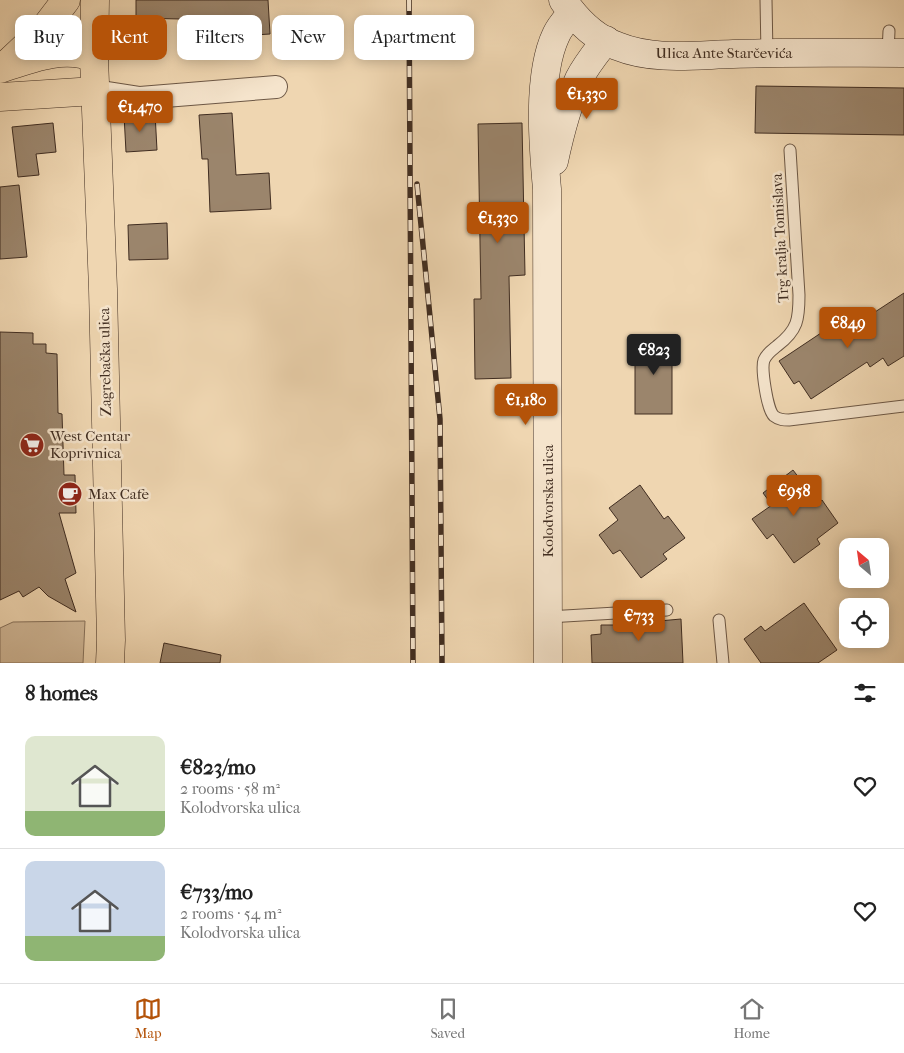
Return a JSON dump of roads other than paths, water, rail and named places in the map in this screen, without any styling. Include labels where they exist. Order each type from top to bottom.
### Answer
[{"type":"main road","points":[[1,68],[44,29],[66,0]]},
{"type":"main road","name":"Zagrebačka ulica","points":[[95,0],[95,15]]},
{"type":"main road","name":"Ulica Ante Starčevića","points":[[568,6],[592,31],[617,46],[636,52],[662,55],[767,54],[894,46]]},
{"type":"main road","name":"Kolodvorska ulica","points":[[548,663],[547,189],[544,158],[544,113],[549,53],[568,6]]},
{"type":"main road","name":"Kolodvorska ulica","points":[[547,189],[561,132],[574,92],[586,67],[606,40]]},
{"type":"main road","points":[[1,68],[61,52],[84,54],[92,57]]},
{"type":"main road","name":"Zagrebačka ulica","points":[[94,60],[103,289],[110,663]]},
{"type":"main road","points":[[0,96],[95,91]]},
{"type":"street","points":[[95,91],[140,98],[276,87]]},
{"type":"lane","points":[[766,0],[767,54]]},
{"type":"lane","name":"Trg kralja Tomislava","points":[[790,150],[799,318],[792,333],[768,353],[763,362],[768,408],[773,416],[789,420],[904,406]]},
{"type":"lane","points":[[548,617],[667,610]]},
{"type":"lane","points":[[719,620],[723,663]]},
{"type":"railway","points":[[409,0],[413,663]]},
{"type":"railway","points":[[417,184],[440,419],[442,663]]},
{"type":"place","name":"West Centar Koprivnica","points":[[32,445]]},
{"type":"place","name":"Max Cafe","points":[[70,494]]}]
